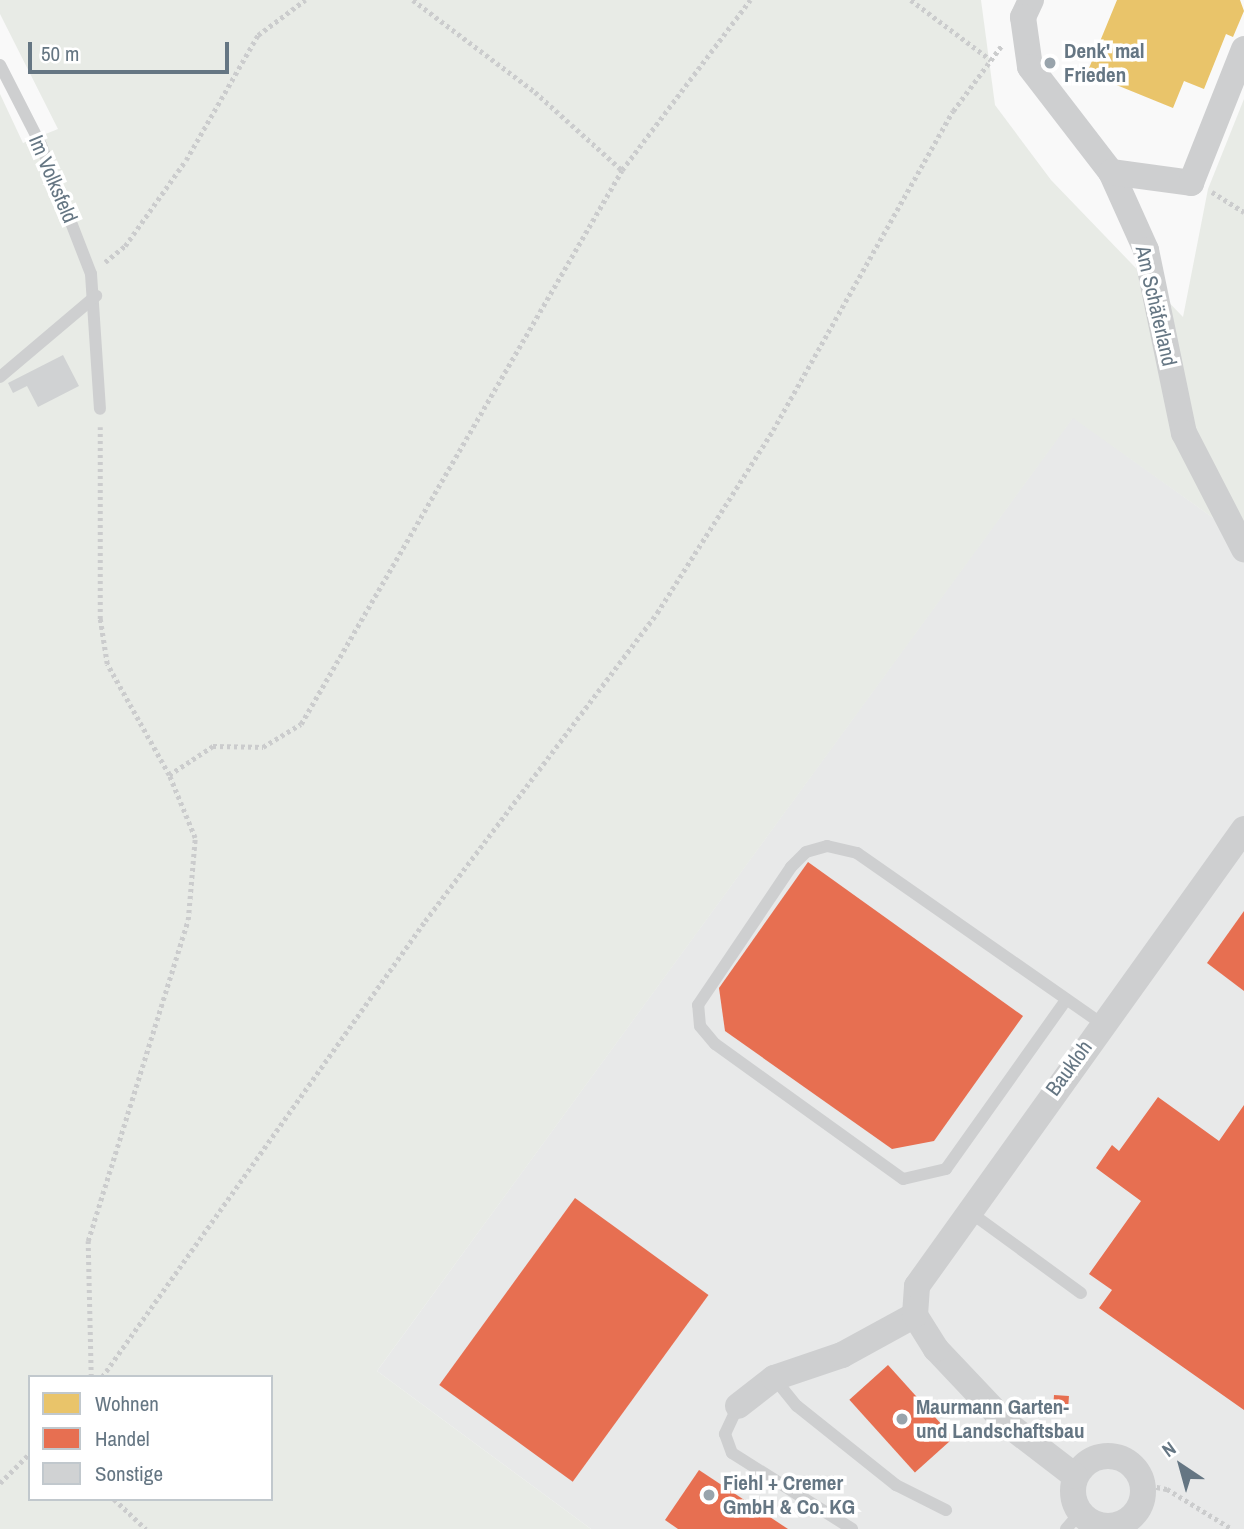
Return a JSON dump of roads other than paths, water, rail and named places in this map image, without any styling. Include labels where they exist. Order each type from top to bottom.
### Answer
[{"type":"street","name":"Am Schäferland","points":[[1027,8],[1030,67],[1111,172],[1146,250],[1184,433],[1244,549]]},
{"type":"street","points":[[1111,172],[1191,183],[1244,49]]},
{"type":"street","name":"Baukloh","points":[[915,1315],[917,1286],[967,1210],[1244,830]]},
{"type":"street","points":[[738,1406],[774,1378],[842,1355],[915,1315],[936,1349],[1006,1423],[1075,1476]]},
{"type":"street","points":[[1112,1455],[1132,1465],[1143,1484],[1129,1520],[1103,1526],[1073,1521],[1075,1476],[1091,1460],[1112,1455]]},
{"type":"lane","name":"Im Volksfeld","points":[[0,65],[41,145],[91,274],[96,296],[100,409]]},
{"type":"lane","points":[[0,377],[96,296]]},
{"type":"lane","points":[[1066,1000],[946,1169],[903,1179],[715,1044],[700,1026],[698,1005],[790,867],[806,852],[827,846],[857,853],[1102,1024]]},
{"type":"lane","points":[[967,1210],[1081,1293]]},
{"type":"lane","points":[[774,1378],[797,1406],[875,1469],[946,1510]]},
{"type":"lane","points":[[738,1406],[725,1434],[732,1453],[852,1529]]},
{"type":"place","name":"Denk' mal Frieden","points":[[1050,63]]},
{"type":"place","name":"Maurmann Garten- und Landschaftsbau","points":[[902,1419]]},
{"type":"place","name":"Fiehl + Cremer GmbH & Co. KG","points":[[709,1495]]}]
